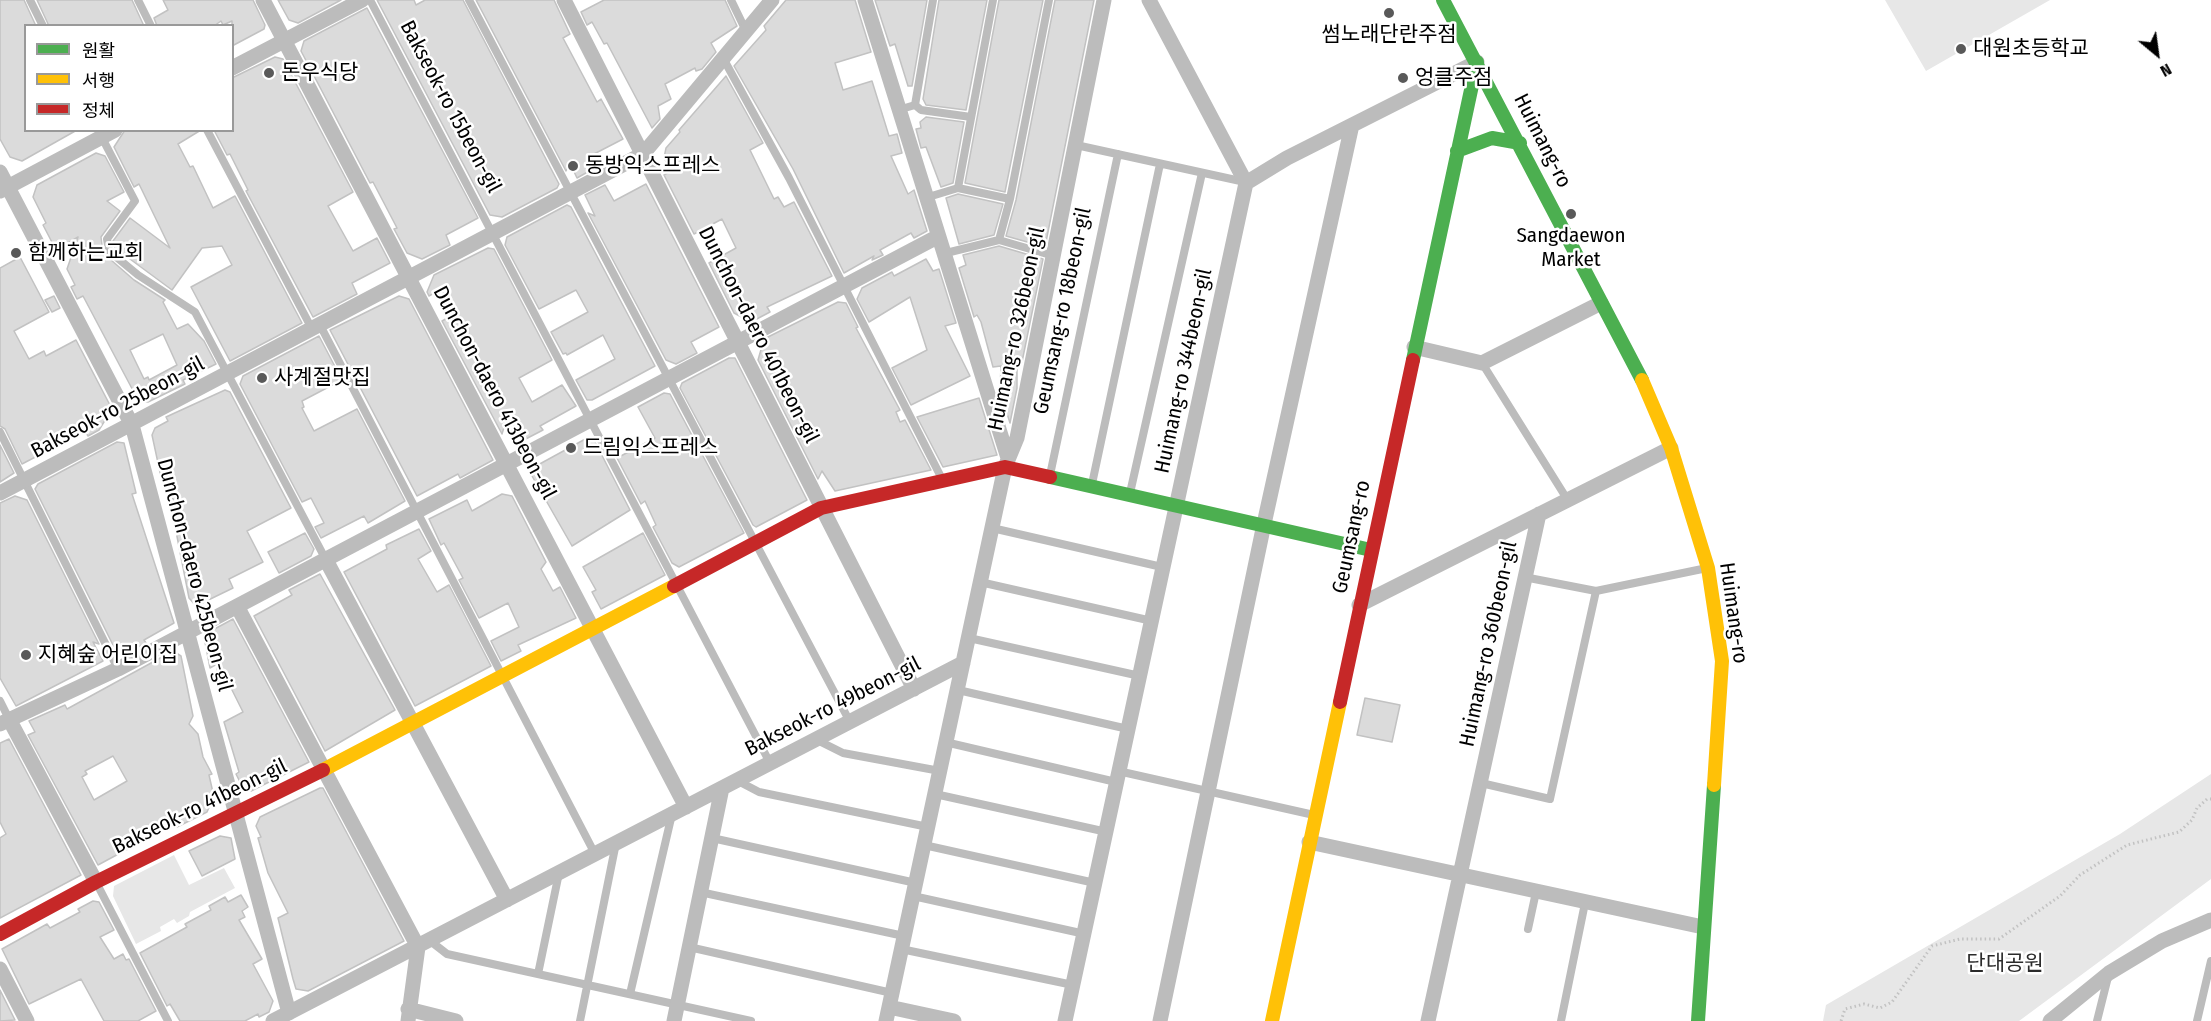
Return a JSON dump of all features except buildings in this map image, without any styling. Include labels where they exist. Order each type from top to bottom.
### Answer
[{"type":"street","name":"Dunchon-daero 413beon-gil","points":[[263,0],[594,629],[679,811]]},
{"type":"street","points":[[234,67],[362,0]]},
{"type":"street","name":"Dunchon-daero 401beon-gil","points":[[564,0],[914,689]]},
{"type":"street","name":"Bakseok-ro 25beon-gil","points":[[0,493],[643,154],[772,0]]},
{"type":"street","points":[[865,0],[937,237],[946,253],[1006,462],[1050,477],[1371,550]]},
{"type":"street","name":"Huimang-ro 326beon-gil","points":[[889,1007],[1006,462],[1017,438],[1104,0]]},
{"type":"street","points":[[1149,0],[1246,183],[1352,125],[1477,63]]},
{"type":"street","name":"Huimang-ro","points":[[1443,0],[1638,371],[1671,448],[1708,568],[1722,661],[1698,1021]]},
{"type":"street","name":"Geumsang-ro","points":[[1272,1021],[1414,347],[1477,63]]},
{"type":"street","points":[[1160,1021],[1264,524],[1309,329],[1352,125]]},
{"type":"street","points":[[4,189],[105,133]]},
{"type":"street","points":[[1457,151],[1478,141],[1492,138],[1520,143]]},
{"type":"street","name":"Dunchon-daero 425beon-gil","points":[[0,171],[4,189],[132,425],[289,1013]]},
{"type":"street","name":"Huimang-ro 344beon-gil","points":[[1065,1021],[1246,183]]},
{"type":"street","points":[[96,882],[5,722],[188,633],[937,237]]},
{"type":"street","points":[[1414,347],[1482,363],[1601,303]]},
{"type":"street","name":"Huimang-ro 360beon-gil","points":[[1359,605],[1671,448]]},
{"type":"street","name":"Bakseok-ro 41beon-gil","points":[[0,934],[96,882],[323,770],[821,508],[942,481],[1006,462]]},
{"type":"street","name":"Huimang-ro 360beon-gil","points":[[1428,1021],[1539,514]]},
{"type":"street","points":[[326,560],[507,900]]},
{"type":"street","points":[[237,606],[323,770],[424,943],[408,1018],[456,1021]]},
{"type":"street","name":"Bakseok-ro 49beon-gil","points":[[273,1021],[963,663]]},
{"type":"street","points":[[674,1021],[722,788]]},
{"type":"street","points":[[1309,842],[1703,927]]},
{"type":"street","points":[[2050,1021],[2109,973],[2163,941],[2211,920]]},
{"type":"street","points":[[0,969],[27,1021]]},
{"type":"street","points":[[889,1007],[954,1021]]},
{"type":"lane","points":[[30,0],[42,24]]},
{"type":"lane","points":[[138,0],[150,24]]},
{"type":"lane","name":"Bakseok-ro 15beon-gil","points":[[370,0],[493,233]]},
{"type":"lane","points":[[469,0],[850,722]]},
{"type":"lane","points":[[731,0],[746,31]]},
{"type":"lane","points":[[915,105],[933,0]]},
{"type":"lane","points":[[958,188],[993,0]]},
{"type":"lane","points":[[999,240],[1010,199],[1049,0]]},
{"type":"lane","points":[[723,58],[789,178],[942,481]]},
{"type":"lane","points":[[898,110],[915,105]]},
{"type":"lane","points":[[915,105],[921,110],[971,117]]},
{"type":"lane","points":[[208,132],[416,512],[595,854]]},
{"type":"lane","points":[[105,133],[135,201],[107,239],[109,251],[138,275],[195,312],[229,374]]},
{"type":"lane","points":[[1076,145],[1246,183]]},
{"type":"lane","name":"Geumsang-ro 18beon-gil","points":[[1050,477],[1118,154]]},
{"type":"lane","points":[[1091,486],[1160,164]]},
{"type":"lane","points":[[1130,494],[1202,173]]},
{"type":"lane","points":[[925,198],[958,188],[1010,199]]},
{"type":"lane","points":[[493,233],[589,421],[770,763]]},
{"type":"lane","points":[[946,253],[999,240],[1054,256]]},
{"type":"lane","points":[[1482,363],[1567,499]]},
{"type":"lane","name":"Bakseok-ro 25beon-gil","points":[[229,374],[326,560]]},
{"type":"lane","points":[[0,432],[26,480]]},
{"type":"lane","name":"Bakseok-ro 25beon-gil","points":[[26,480],[118,669]]},
{"type":"lane","points":[[992,528],[1162,567]]},
{"type":"lane","points":[[1524,577],[1596,591],[1708,568]]},
{"type":"lane","points":[[980,582],[1152,621]]},
{"type":"lane","points":[[1481,783],[1550,800],[1596,591]]},
{"type":"lane","points":[[969,638],[1140,676]]},
{"type":"lane","points":[[958,690],[1128,729]]},
{"type":"lane","points":[[0,701],[5,722]]},
{"type":"lane","points":[[816,740],[843,753],[940,771]]},
{"type":"lane","points":[[945,742],[1117,777],[1209,792],[1315,815]]},
{"type":"lane","points":[[737,780],[759,792],[928,827]]},
{"type":"lane","points":[[935,794],[1107,832]]},
{"type":"lane","points":[[630,994],[679,811]]},
{"type":"lane","points":[[711,838],[1085,934]]},
{"type":"lane","points":[[580,1021],[616,843]]},
{"type":"lane","points":[[924,845],[1095,883]]},
{"type":"lane","points":[[538,974],[559,873]]},
{"type":"lane","points":[[96,882],[168,1021]]},
{"type":"lane","points":[[700,892],[1073,985]]},
{"type":"lane","points":[[1528,929],[1536,892]]},
{"type":"lane","points":[[1561,1021],[1585,903]]},
{"type":"lane","points":[[424,943],[447,954],[751,1021]]},
{"type":"lane","points":[[689,947],[889,1007]]},
{"type":"lane","points":[[2197,1021],[2211,961]]},
{"type":"lane","points":[[2097,1018],[2109,973]]},
{"type":"path","points":[[1841,1021],[1845,1009],[1864,1004],[1880,1008],[1892,1002],[1932,946],[1960,939],[1999,939],[2060,896],[2080,875],[2127,845],[2179,832],[2192,820],[2197,808],[2207,799],[2211,799]]},
{"type":"green space","points":[[1885,0],[2050,0],[1926,71]]},
{"type":"green space","name":"단대공원","points":[[2211,774],[2211,879],[2019,1021],[1823,1021],[1826,1005],[2120,834]]},
{"type":"green space","points":[[174,855],[189,885],[224,868],[235,888],[190,912],[189,916],[177,923],[174,919],[160,927],[161,931],[136,944],[113,896],[114,886]]},
{"type":"traffic: fast","points":[[1443,0],[1642,380]]},
{"type":"traffic: fast","points":[[1413,360],[1477,62]]},
{"type":"traffic: fast","points":[[1457,151],[1492,138],[1520,143]]},
{"type":"traffic: fast","points":[[1050,477],[1371,550]]},
{"type":"traffic: fast","points":[[1698,1021],[1714,785]]},
{"type":"traffic: slow","points":[[1642,380],[1671,448],[1708,568],[1722,661],[1714,785]]},
{"type":"traffic: slow","points":[[323,770],[674,586]]},
{"type":"traffic: slow","points":[[1272,1021],[1340,702]]},
{"type":"traffic: jam","points":[[1340,702],[1413,360]]},
{"type":"traffic: jam","points":[[674,586],[821,508],[1005,467],[1050,477]]},
{"type":"traffic: jam","points":[[0,934],[96,882],[323,770]]},
{"type":"place","name":"썸노래단란주점","points":[[1389,13]]},
{"type":"place","name":"대원초등학교","points":[[1961,49]]},
{"type":"place","name":"돈우식당","points":[[269,73]]},
{"type":"place","name":"엉클주점","points":[[1403,78]]},
{"type":"place","name":"동방익스프레스","points":[[573,166]]},
{"type":"place","name":"Sangdaewon Market","points":[[1571,214]]},
{"type":"place","name":"함께하는교회","points":[[16,253]]},
{"type":"place","name":"사계절맛집","points":[[262,378]]},
{"type":"place","name":"드림익스프레스","points":[[571,448]]},
{"type":"place","name":"지혜숲 어린이집","points":[[26,655]]}]
